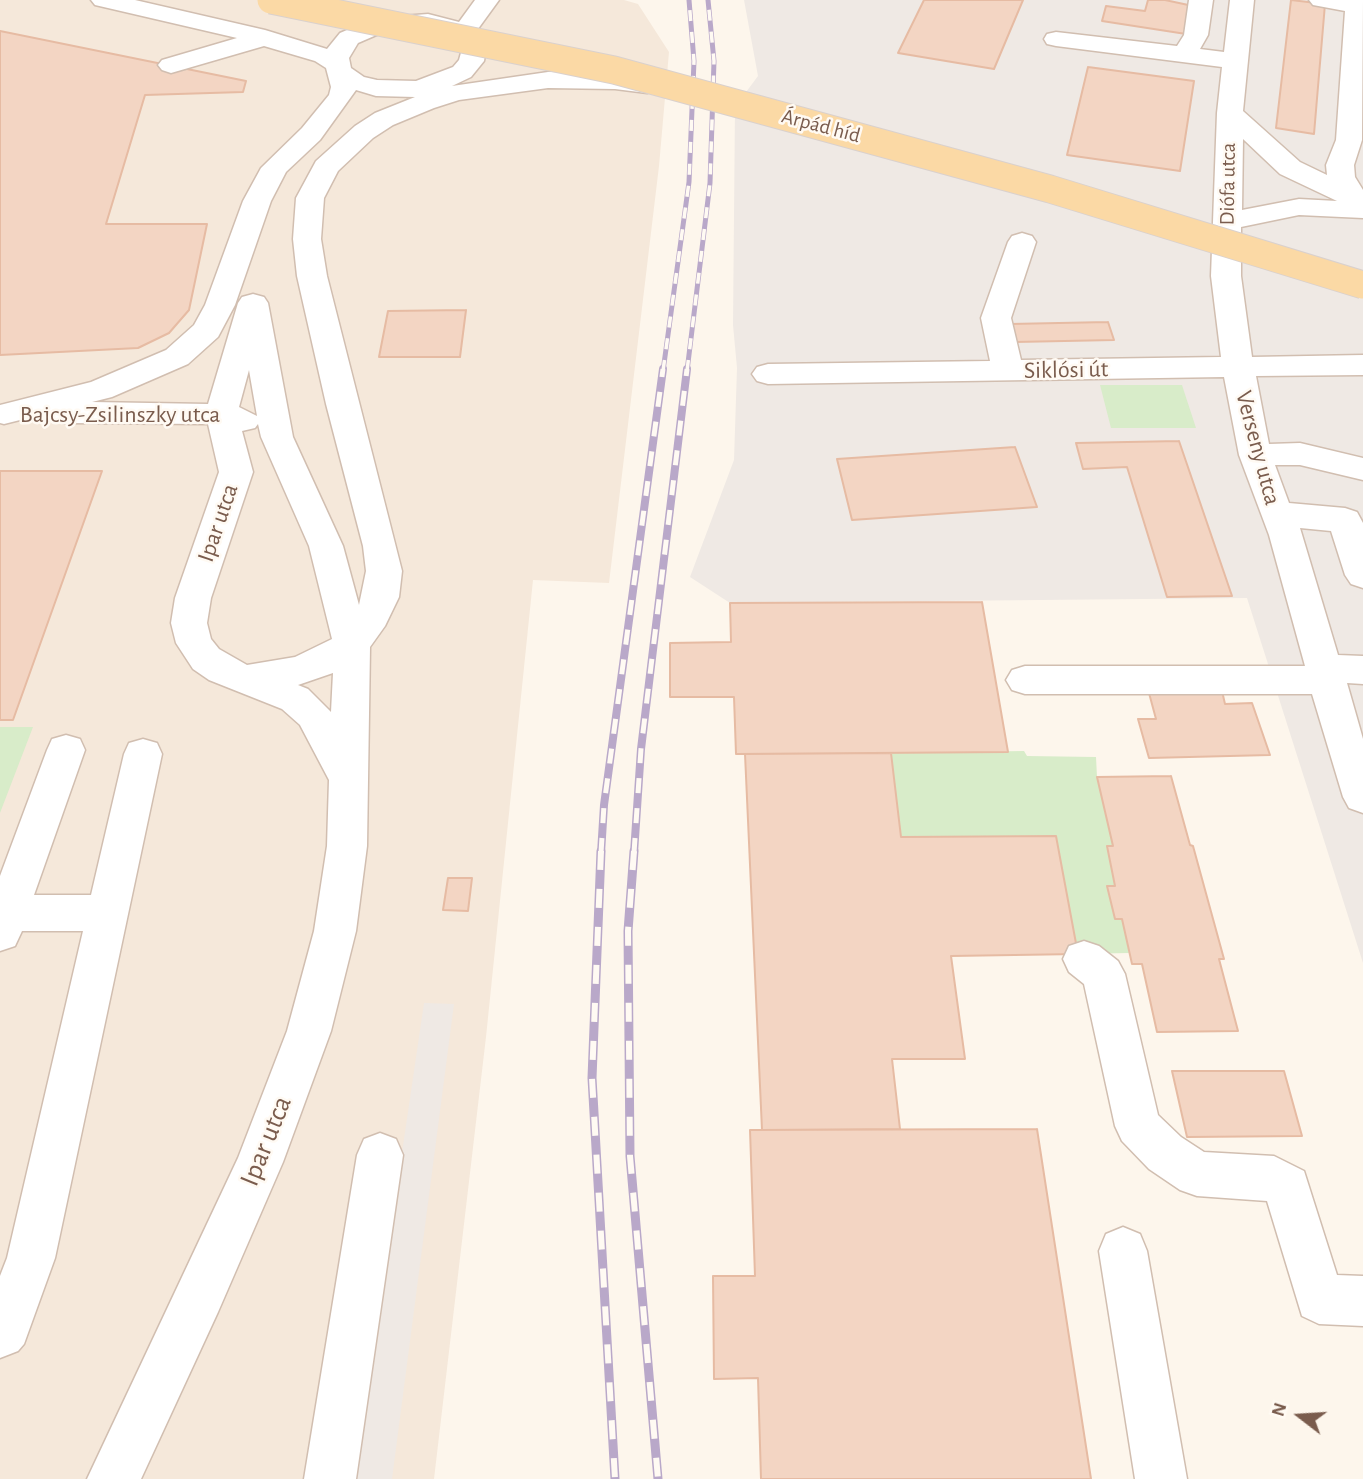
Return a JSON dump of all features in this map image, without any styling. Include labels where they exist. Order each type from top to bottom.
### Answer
[{"type":"main road","name":"Árpád híd","points":[[270,0],[558,57],[677,88],[1050,189],[1363,285]]},
{"type":"street","points":[[103,0],[260,36],[324,56],[365,86],[401,90]]},
{"type":"street","points":[[220,27],[260,9],[270,0]]},
{"type":"street","points":[[173,57],[202,54],[260,36],[356,33],[374,26],[406,20],[452,0]]},
{"type":"street","points":[[463,33],[487,0]]},
{"type":"street","points":[[1184,56],[1196,35],[1201,0]]},
{"type":"street","name":"Diófa utca","points":[[1238,367],[1226,276],[1230,113],[1242,0]]},
{"type":"street","points":[[1321,0],[1358,3],[1349,140],[1357,191]]},
{"type":"street","points":[[312,134],[401,90],[439,83],[461,72],[473,55],[472,44],[463,33],[439,23],[406,20]]},
{"type":"street","points":[[2,414],[101,390],[177,357],[207,330],[220,305],[220,266],[249,228],[257,201],[275,168],[312,134],[341,96],[344,87],[339,68],[340,48],[356,33]]},
{"type":"street","points":[[1056,39],[1234,61]]},
{"type":"street","points":[[243,679],[271,677],[300,670],[322,662],[352,645],[372,617],[381,597],[384,571],[380,547],[342,404],[312,275],[307,239],[314,186],[326,167],[340,151],[384,120],[425,102],[457,93],[571,79],[677,88]]},
{"type":"street","points":[[1230,113],[1290,168],[1357,191]]},
{"type":"street","points":[[1228,221],[1265,211],[1326,207],[1357,191]]},
{"type":"street","name":"Ipar utca","points":[[113,1479],[254,1174],[309,1031],[335,930],[347,846],[352,645],[326,546],[277,437],[253,303],[255,246],[249,228]]},
{"type":"street","points":[[1008,371],[996,318],[1022,242]]},
{"type":"street","name":"Ipar utca","points":[[253,303],[205,413],[236,472],[192,598],[189,623],[194,643],[206,659],[222,670],[295,699],[313,715],[331,743],[349,782]]},
{"type":"street","name":"Siklósi út","points":[[768,374],[1363,365]]},
{"type":"street","name":"Verseny utca","points":[[1238,367],[1265,455],[1276,514],[1288,525],[1338,673],[1363,797]]},
{"type":"street","name":"Bajcsy-Zsilinszky utca","points":[[2,414],[205,413],[236,416],[277,437]]},
{"type":"street","points":[[1265,455],[1300,454],[1363,469]]},
{"type":"street","points":[[1288,525],[1354,521],[1363,575]]},
{"type":"street","points":[[1025,680],[1338,673]]},
{"type":"street","points":[[66,750],[4,923],[108,913]]},
{"type":"street","points":[[0,1333],[6,1326],[32,1258],[144,754]]},
{"type":"street","points":[[1084,959],[1104,974],[1138,1126],[1165,1153],[1197,1174],[1274,1178],[1287,1187],[1319,1299],[1363,1301]]},
{"type":"street","points":[[330,1479],[380,1155]]},
{"type":"street","points":[[1123,1251],[1161,1479]]},
{"type":"shaded area","points":[[0,0],[624,0],[638,4],[669,52],[659,166],[609,583],[533,580],[486,1037],[434,1479],[0,1479]]},
{"type":"shaded area","points":[[744,0],[1363,0],[1363,963],[1247,598],[730,603],[690,577],[734,460],[737,368],[733,325],[735,107],[758,76]]},
{"type":"shaded area","points":[[424,1003],[454,1004],[392,1479],[354,1479]]},
{"type":"green space","points":[[1100,385],[1182,385],[1196,428],[1111,428]]},
{"type":"green space","points":[[0,727],[33,727],[0,813]]},
{"type":"green space","points":[[1024,751],[1027,756],[1096,757],[1097,777],[1113,846],[1107,846],[1115,886],[1107,886],[1115,919],[1122,919],[1129,953],[1078,954],[1055,836],[901,837],[891,753]]},
{"type":"building","points":[[924,0],[1023,0],[994,69],[898,53]]},
{"type":"building","points":[[1148,0],[1165,0],[1193,6],[1186,34],[1102,21],[1106,6],[1145,11]]},
{"type":"building","points":[[1291,0],[1325,4],[1314,134],[1276,128]]},
{"type":"building","points":[[0,31],[246,81],[243,92],[145,95],[106,224],[207,224],[189,310],[169,333],[138,348],[0,355]]},
{"type":"building","points":[[1088,67],[1194,81],[1180,171],[1067,155]]},
{"type":"building","points":[[466,310],[460,357],[379,357],[388,311]]},
{"type":"building","points":[[1108,322],[1114,340],[1015,342],[1010,324]]},
{"type":"building","points":[[1179,441],[1232,596],[1167,597],[1127,467],[1083,469],[1076,443]]},
{"type":"building","points":[[1015,447],[1037,507],[852,520],[837,459]]},
{"type":"building","points":[[0,471],[102,471],[13,720],[0,720]]},
{"type":"building","points":[[982,602],[1008,752],[736,754],[734,697],[670,697],[670,643],[731,642],[730,603]]},
{"type":"building","points":[[1222,691],[1225,704],[1252,703],[1270,755],[1149,758],[1138,719],[1156,719],[1149,693]]},
{"type":"building","points":[[891,753],[901,837],[1056,836],[1078,954],[951,956],[965,1059],[892,1059],[900,1129],[762,1130],[745,754]]},
{"type":"building","points":[[1171,776],[1224,959],[1219,959],[1238,1031],[1157,1032],[1142,964],[1132,964],[1122,919],[1115,919],[1107,886],[1115,886],[1107,846],[1113,846],[1097,777]]},
{"type":"building","points":[[448,878],[472,878],[468,911],[443,910]]},
{"type":"building","points":[[1172,1071],[1284,1071],[1302,1136],[1187,1137]]},
{"type":"building","points":[[1037,1129],[1091,1479],[761,1479],[758,1378],[714,1379],[713,1276],[755,1276],[750,1130]]},
{"type":"railway","points":[[663,371],[689,182],[694,61],[689,0]]},
{"type":"railway","points":[[687,371],[710,183],[714,61],[708,0]]},
{"type":"railway","points":[[601,853],[604,805],[663,369]]},
{"type":"railway","points":[[634,853],[641,749],[687,369]]},
{"type":"railway","points":[[601,851],[592,1078],[615,1479]]},
{"type":"railway","points":[[634,851],[628,931],[630,1156],[658,1479]]}]
